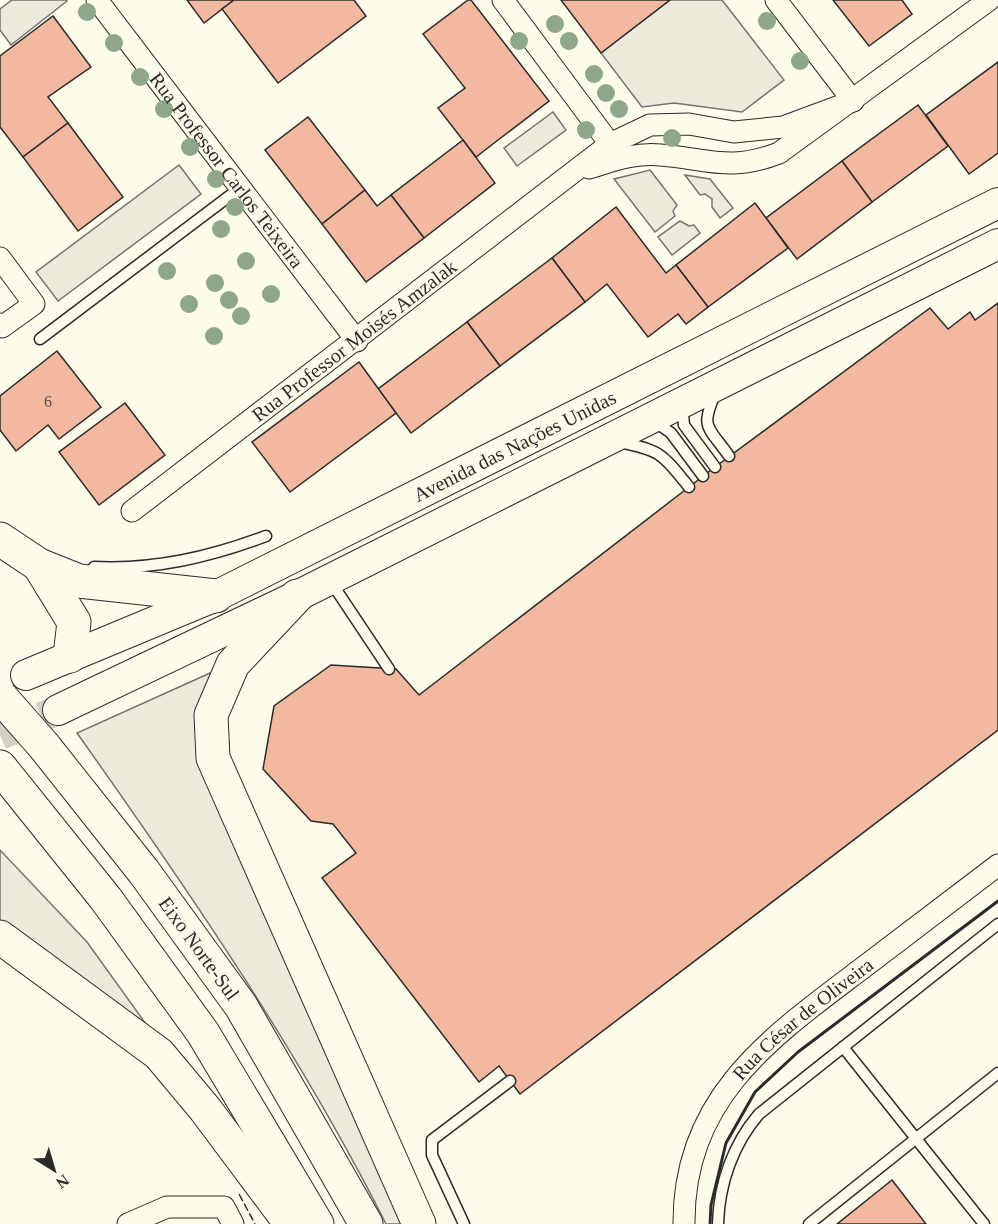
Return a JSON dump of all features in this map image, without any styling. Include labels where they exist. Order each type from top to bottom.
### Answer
[{"type":"highway","points":[[0,539],[39,565],[79,581],[216,596]]},
{"type":"highway","points":[[39,565],[74,622],[69,656]]},
{"type":"highway","points":[[297,596],[233,664],[211,715],[213,758],[418,1224]]},
{"type":"highway","name":"Eixo Norte-Sul","points":[[0,696],[44,746],[144,872],[241,1005],[366,1224]]},
{"type":"highway","points":[[0,767],[106,899],[203,1033],[317,1224]]},
{"type":"highway","points":[[0,938],[159,1054],[205,1109],[291,1224]]},
{"type":"main road","name":"Avenida das Nações Unidas","points":[[26,675],[216,596],[998,203]]},
{"type":"main road","name":"Avenida das Nações Unidas","points":[[69,656],[54,706],[330,580],[998,244]]},
{"type":"street","name":"Rua Professor Carlos Teixeira","points":[[97,0],[357,340]]},
{"type":"street","points":[[503,0],[610,144]]},
{"type":"street","points":[[776,0],[853,101]]},
{"type":"street","name":"Rua Professor Moisés Amzalak","points":[[577,172],[624,157],[660,154],[714,164],[735,165],[759,161],[779,153],[990,0]]},
{"type":"street","name":"Rua Professor Moisés Amzalak","points":[[132,511],[577,172],[610,144],[650,125],[689,124],[734,132],[783,127],[853,101]]},
{"type":"street","points":[[0,258],[34,304],[3,327],[0,324]]},
{"type":"street","name":"Rua César de Oliveira","points":[[684,1224],[686,1189],[701,1136],[727,1086],[744,1065],[785,1026],[998,865]]},
{"type":"street","points":[[128,1224],[166,1207],[224,1207],[232,1224]]},
{"type":"lane","points":[[40,339],[240,188]]},
{"type":"lane","points":[[719,385],[705,417],[706,424],[729,456]]},
{"type":"lane","points":[[682,404],[684,425],[715,466]]},
{"type":"lane","points":[[651,419],[670,433],[703,476]]},
{"type":"lane","points":[[610,440],[652,448],[664,455],[689,487]]},
{"type":"lane","points":[[39,565],[100,568],[174,564],[219,554],[266,536]]},
{"type":"lane","points":[[330,580],[389,669]]},
{"type":"lane","points":[[718,1224],[721,1190],[732,1157],[748,1127],[759,1114],[998,924]]},
{"type":"lane","points":[[843,1047],[984,1224]]},
{"type":"lane","points":[[809,1224],[998,1073]]},
{"type":"lane","points":[[464,1224],[432,1155],[432,1140],[510,1081]]},
{"type":"shaded area","points":[[12,0],[67,1],[11,45],[0,30],[0,9]]},
{"type":"shaded area","points":[[670,0],[722,0],[784,80],[742,112],[674,103],[642,107],[601,53]]},
{"type":"shaded area","points":[[553,112],[566,130],[517,166],[504,148]]},
{"type":"shaded area","points":[[179,165],[201,194],[58,301],[36,272]]},
{"type":"shaded area","points":[[650,170],[677,205],[673,211],[675,216],[655,232],[614,179]]},
{"type":"shaded area","points":[[685,175],[710,179],[733,208],[720,218],[712,207],[712,199],[705,194],[700,195]]},
{"type":"shaded area","points":[[680,221],[689,226],[694,225],[700,233],[672,255],[658,237]]},
{"type":"shaded area","points":[[219,669],[199,725],[402,1224],[386,1224],[280,1034],[201,912],[77,733]]},
{"type":"shaded area","points":[[0,850],[87,942],[161,1045],[0,925]]},
{"type":"building","points":[[187,0],[234,0],[204,23]]},
{"type":"building","points":[[234,0],[354,0],[366,16],[278,83],[222,9]]},
{"type":"building","points":[[471,0],[549,101],[476,157],[438,108],[465,88],[423,34]]},
{"type":"building","points":[[561,0],[670,0],[601,53]]},
{"type":"building","points":[[833,0],[902,0],[912,14],[869,46]]},
{"type":"building","points":[[53,16],[91,67],[48,97],[68,123],[23,157],[0,127],[0,56]]},
{"type":"building","points":[[998,62],[998,153],[969,174],[926,115]]},
{"type":"building","points":[[918,105],[948,146],[872,202],[842,161]]},
{"type":"building","points":[[308,117],[365,190],[322,224],[265,150]]},
{"type":"building","points":[[68,123],[123,197],[78,231],[23,157]]},
{"type":"building","points":[[463,140],[495,183],[424,238],[391,195]]},
{"type":"building","points":[[842,161],[872,202],[797,259],[766,218]]},
{"type":"building","points":[[365,190],[377,206],[391,195],[424,238],[366,282],[322,224]]},
{"type":"building","points":[[755,203],[788,248],[708,307],[676,265]]},
{"type":"building","points":[[616,207],[666,273],[676,265],[708,307],[686,324],[678,314],[648,337],[607,284],[585,302],[552,258]]},
{"type":"building","points":[[552,258],[585,302],[500,366],[467,322]]},
{"type":"building","points":[[998,303],[998,730],[520,1094],[499,1066],[479,1082],[322,878],[356,853],[333,824],[311,821],[263,769],[274,706],[331,665],[396,669],[419,695],[715,467],[930,308],[948,329],[970,312],[975,320]]},
{"type":"building","points":[[467,322],[500,366],[411,433],[378,389]]},
{"type":"building","points":[[57,351],[101,407],[59,439],[48,425],[16,451],[0,430],[0,396]]},
{"type":"building","points":[[359,362],[396,413],[290,492],[252,442]]},
{"type":"building","points":[[125,403],[165,455],[99,505],[59,452]]},
{"type":"building","points":[[892,1180],[926,1224],[837,1224]]},
{"type":"tunnel","points":[[0,735],[58,710]]},
{"type":"fence","points":[[239,1194],[255,1224]]},
{"type":"wall","points":[[710,1224],[711,1205],[726,1143],[755,1092],[798,1052],[998,901]]}]
